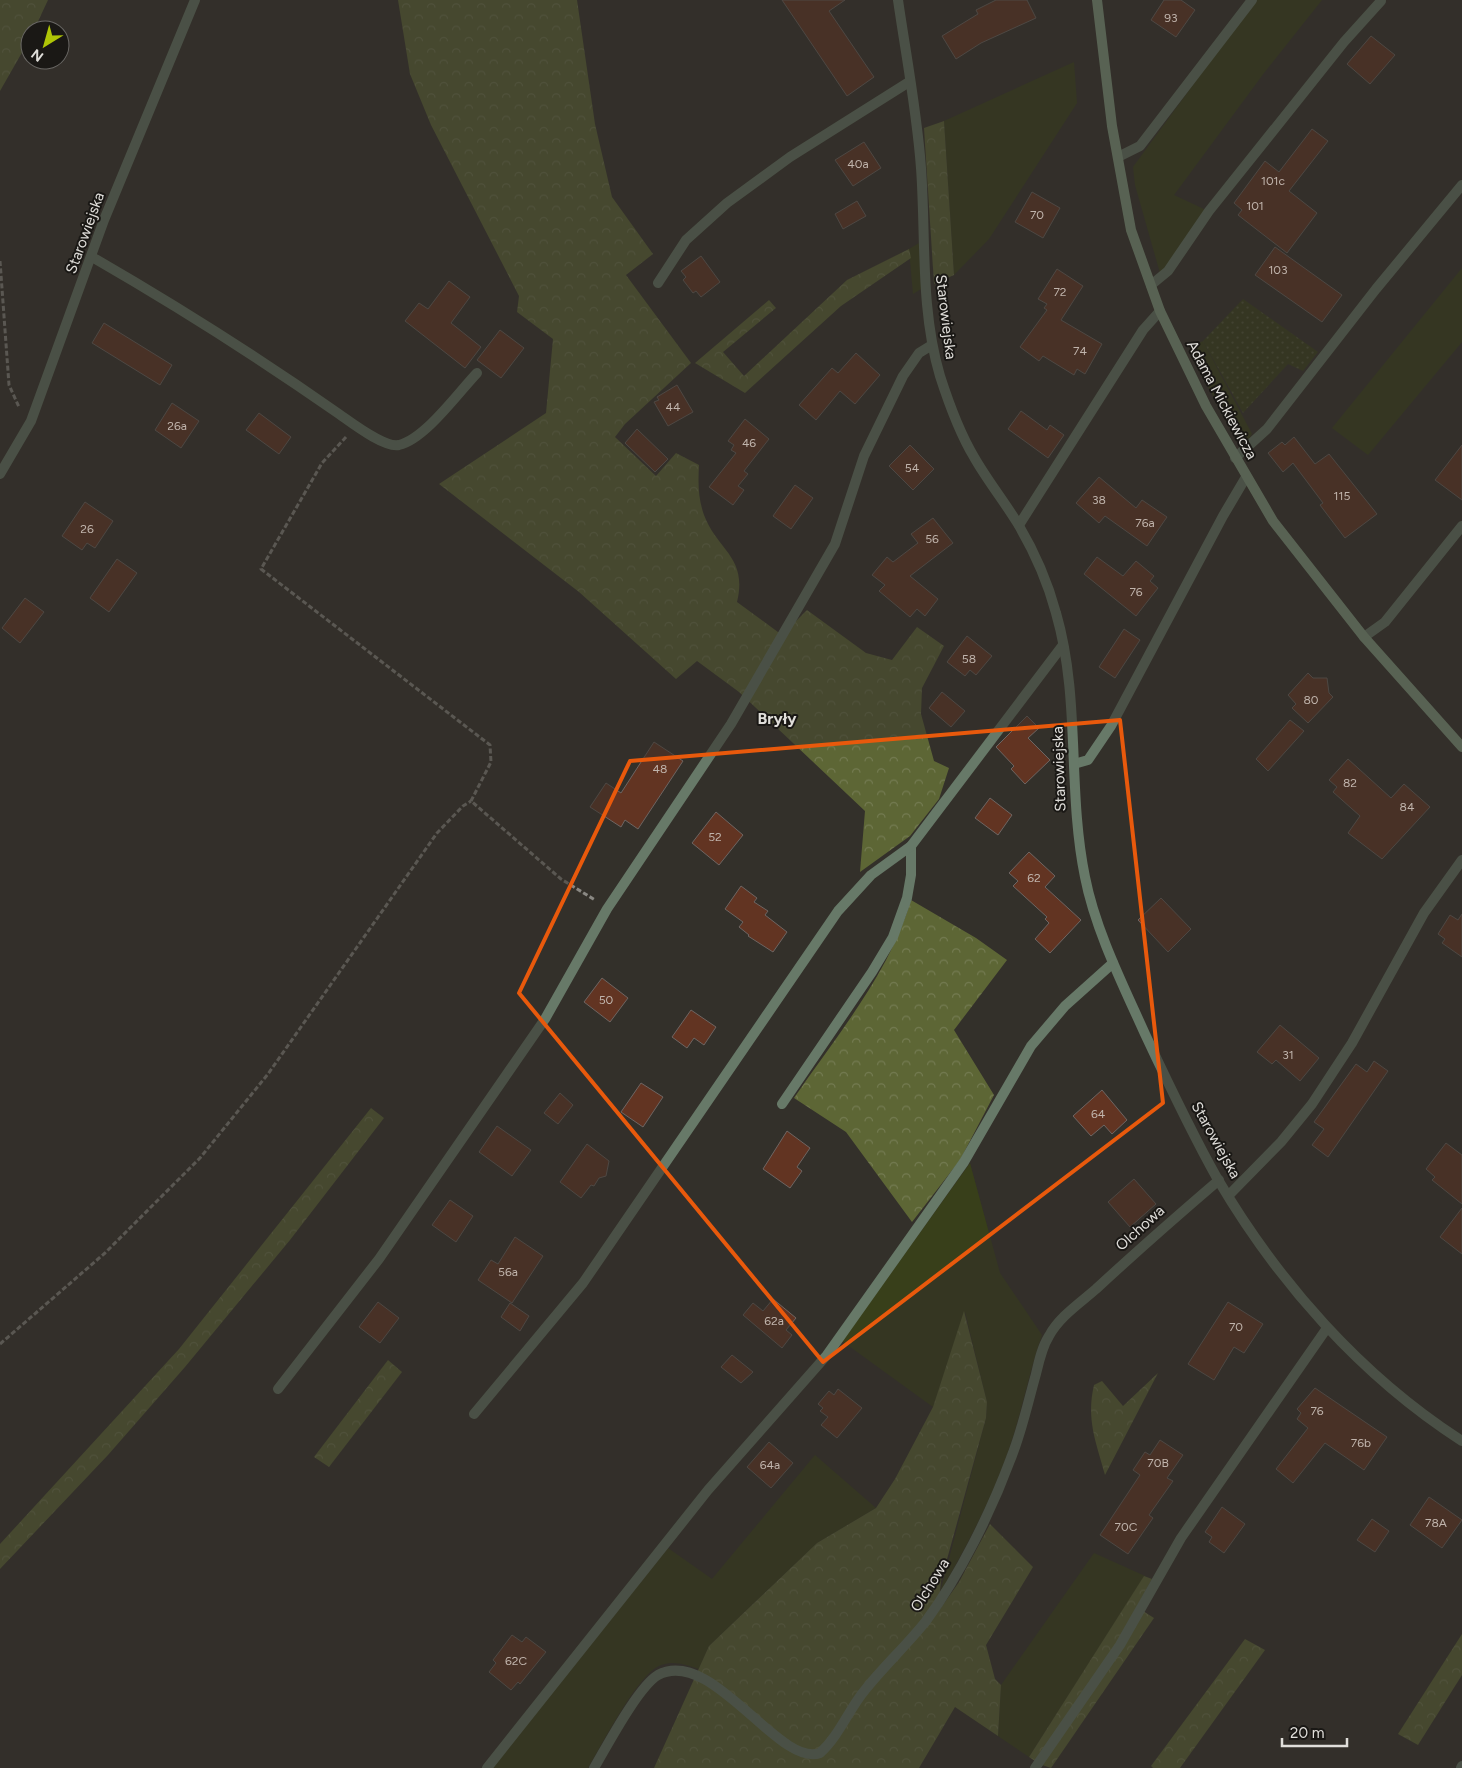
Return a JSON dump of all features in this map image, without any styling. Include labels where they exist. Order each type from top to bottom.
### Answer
[{"type":"street","name":"Starowiejska","points":[[0,474],[31,421],[104,220],[195,0]]},
{"type":"street","name":"Starowiejska","points":[[898,0],[921,165],[925,269],[932,345],[939,372],[962,434],[975,459],[1019,525],[1043,576],[1057,614],[1071,700],[1078,839],[1086,882],[1113,963],[1168,1083],[1218,1180],[1290,1283],[1327,1328],[1395,1392],[1434,1423],[1462,1441]]},
{"type":"street","name":"Adama Mickiewicza","points":[[1097,0],[1118,158],[1131,230],[1160,311],[1206,406],[1273,521],[1364,637],[1462,747]]},
{"type":"street","points":[[1118,158],[1140,146],[1252,0]]},
{"type":"street","points":[[1151,285],[1168,271],[1226,189],[1344,42],[1381,1]]},
{"type":"street","points":[[658,283],[686,240],[727,203],[790,157],[909,82]]},
{"type":"street","points":[[1236,458],[1250,447],[1273,421],[1376,289],[1462,185]]},
{"type":"street","points":[[92,257],[249,352],[357,426],[389,444],[397,446],[423,431],[477,373]]},
{"type":"street","points":[[1019,525],[1143,330],[1160,311]]},
{"type":"street","points":[[278,1389],[379,1259],[545,1019],[607,909],[731,724],[835,544],[864,456],[903,376],[920,353],[932,345]]},
{"type":"street","points":[[1074,764],[1088,760],[1111,726],[1223,516],[1246,477]]},
{"type":"street","points":[[1364,637],[1385,622],[1462,526]]},
{"type":"street","points":[[474,1414],[583,1283],[838,911],[871,875],[911,846],[1063,645]]},
{"type":"street","points":[[782,1104],[872,972],[892,937],[907,898],[911,875],[911,846]]},
{"type":"street","points":[[1229,1195],[1285,1136],[1312,1104],[1352,1043],[1424,912],[1462,860]]},
{"type":"street","points":[[487,1768],[708,1490],[827,1356],[964,1162],[1020,1063],[1036,1040],[1065,1006],[1113,963]]},
{"type":"street","name":"Olchowa","points":[[594,1768],[622,1721],[655,1676],[666,1672],[680,1671],[699,1678],[750,1724],[790,1755],[802,1759],[819,1754],[864,1692],[924,1623],[947,1591],[1000,1488],[1020,1430],[1042,1352],[1055,1326],[1148,1240],[1218,1180]]},
{"type":"street","points":[[1035,1768],[1120,1646],[1181,1538],[1327,1328]]},
{"type":"path","points":[[0,260],[8,385],[18,405],[31,421]]},
{"type":"path","points":[[0,1344],[105,1253],[200,1158],[268,1074],[436,833],[462,806],[472,801],[491,762],[490,746],[260,569],[322,463],[357,426]]},
{"type":"path","points":[[472,801],[561,879],[607,909]]},
{"type":"highlighted area","points":[[1120,720],[1163,1103],[823,1362],[519,993],[630,761]]},
{"type":"green space","points":[[0,0],[48,0],[39,20],[20,20],[20,56],[0,91]]},
{"type":"green space","points":[[398,0],[577,0],[595,124],[612,197],[653,254],[626,275],[691,363],[625,424],[615,437],[656,476],[676,453],[699,465],[699,490],[702,509],[716,537],[735,564],[739,587],[737,602],[782,635],[807,610],[866,653],[892,660],[917,627],[944,646],[922,688],[921,714],[934,761],[949,768],[939,799],[910,836],[860,872],[865,811],[739,692],[697,661],[676,679],[579,592],[439,484],[546,413],[553,339],[517,312],[519,296],[431,125],[410,74]]},
{"type":"green space","points":[[1255,0],[1322,0],[1264,73],[1174,195],[1206,210],[1166,269],[1160,273],[1135,185],[1133,167]]},
{"type":"green space","points":[[1074,62],[1077,103],[989,239],[954,275],[944,121]]},
{"type":"green space","points":[[944,121],[954,275],[934,284],[924,128]]},
{"type":"green space","points":[[919,243],[921,289],[913,294],[909,249]]},
{"type":"green space","points":[[909,249],[911,258],[841,306],[745,393],[695,363],[769,300],[776,308],[723,352],[744,376],[847,280]]},
{"type":"green space","points":[[1462,268],[1462,342],[1368,455],[1332,428]]},
{"type":"green space","points":[[1243,299],[1318,352],[1303,371],[1288,364],[1243,413],[1203,341]]},
{"type":"green space","points":[[1203,341],[1252,434],[1248,440],[1237,439],[1196,365],[1192,353],[1199,343]]},
{"type":"green space","points":[[911,900],[976,938],[1007,960],[954,1030],[994,1095],[960,1160],[912,1222],[846,1132],[794,1098],[876,979],[901,927]]},
{"type":"green space","points":[[371,1108],[384,1118],[290,1240],[185,1367],[108,1455],[0,1569],[0,1544],[179,1349]]},
{"type":"green space","points":[[970,1163],[1000,1273],[1042,1335],[1014,1435],[995,1486],[940,1593],[986,1418],[987,1402],[965,1312],[933,1407],[842,1341]]},
{"type":"green space","points":[[964,1311],[987,1402],[986,1418],[941,1581],[938,1612],[959,1582],[990,1524],[1033,1567],[986,1645],[995,1679],[1001,1685],[998,1736],[955,1707],[919,1768],[654,1768],[709,1646],[817,1543],[876,1508],[895,1479],[933,1407]]},
{"type":"green space","points":[[388,1360],[402,1372],[329,1467],[314,1457]]},
{"type":"green space","points":[[1158,1373],[1105,1475],[1093,1430],[1091,1409],[1094,1385],[1102,1381],[1123,1406]]},
{"type":"green space","points":[[815,1455],[876,1508],[817,1543],[709,1646],[699,1669],[671,1663],[661,1665],[652,1671],[631,1695],[588,1768],[492,1768],[668,1548],[712,1579]]},
{"type":"green space","points":[[1094,1553],[1145,1576],[1029,1757],[998,1736],[1001,1685]]},
{"type":"green space","points":[[1144,1576],[1152,1579],[1116,1644],[1035,1761],[1029,1757]]},
{"type":"green space","points":[[1143,1611],[1154,1618],[1051,1768],[1042,1765]]},
{"type":"green space","points":[[1462,1634],[1462,1675],[1418,1745],[1398,1734]]},
{"type":"green space","points":[[1245,1639],[1265,1650],[1180,1768],[1153,1768],[1151,1766]]},
{"type":"building","points":[[782,0],[845,0],[829,11],[874,77],[847,96]]},
{"type":"building","points":[[996,0],[1027,0],[1036,18],[981,43],[956,59],[942,36],[978,14],[976,10]]},
{"type":"building","points":[[1164,0],[1181,0],[1195,10],[1176,37],[1151,20]]},
{"type":"building","points":[[1371,36],[1395,55],[1370,84],[1347,64]]},
{"type":"building","points":[[1312,129],[1328,141],[1289,191],[1317,213],[1287,253],[1238,215],[1242,210],[1234,203],[1265,161],[1279,172]]},
{"type":"building","points":[[864,142],[881,168],[853,186],[835,160]]},
{"type":"building","points":[[1032,192],[1060,208],[1043,238],[1015,222]]},
{"type":"building","points":[[857,201],[866,216],[843,229],[835,214]]},
{"type":"building","points":[[1275,247],[1342,295],[1322,322],[1255,275]]},
{"type":"building","points":[[701,256],[720,282],[701,297],[696,291],[693,293],[683,280],[686,277],[681,271]]},
{"type":"building","points":[[1057,269],[1083,286],[1061,320],[1102,344],[1085,374],[1077,369],[1074,375],[1043,356],[1039,361],[1020,347],[1047,310],[1044,308],[1047,304],[1038,299]]},
{"type":"building","points":[[449,281],[470,297],[451,323],[481,347],[465,368],[405,321],[419,303],[428,309]]},
{"type":"building","points":[[104,323],[172,365],[160,385],[92,343]]},
{"type":"building","points":[[500,330],[524,348],[501,378],[477,360]]},
{"type":"building","points":[[856,353],[880,375],[855,404],[840,391],[816,420],[799,405],[832,368],[838,373]]},
{"type":"building","points":[[677,385],[693,412],[668,426],[654,402],[659,400],[657,397]]},
{"type":"building","points":[[172,403],[199,421],[181,448],[155,430]]},
{"type":"building","points":[[1021,411],[1047,430],[1050,425],[1064,435],[1048,458],[1008,429]]},
{"type":"building","points":[[259,413],[291,437],[279,454],[246,430]]},
{"type":"building","points":[[745,419],[769,439],[744,471],[748,474],[738,486],[744,490],[733,505],[709,487],[736,453],[731,450],[734,445],[728,441]]},
{"type":"building","points":[[637,429],[668,459],[655,472],[625,443]]},
{"type":"building","points":[[1294,437],[1315,464],[1329,454],[1377,514],[1345,538],[1320,505],[1323,503],[1293,463],[1283,472],[1268,453],[1282,442],[1285,445]]},
{"type":"building","points":[[910,445],[934,469],[913,490],[889,466]]},
{"type":"building","points":[[1462,445],[1462,500],[1435,480]]},
{"type":"building","points":[[1099,477],[1136,508],[1142,500],[1167,517],[1147,546],[1105,516],[1099,523],[1076,503]]},
{"type":"building","points":[[795,485],[813,498],[791,529],[773,516]]},
{"type":"building","points":[[85,502],[113,521],[95,548],[87,543],[82,550],[62,536]]},
{"type":"building","points":[[933,518],[953,543],[910,576],[938,599],[925,616],[917,609],[910,617],[879,591],[885,585],[872,575],[887,557],[893,562],[918,543],[911,534]]},
{"type":"building","points":[[1097,557],[1123,576],[1136,561],[1154,576],[1150,581],[1158,588],[1136,616],[1084,574]]},
{"type":"building","points":[[117,559],[137,573],[109,612],[90,598]]},
{"type":"building","points":[[25,598],[44,612],[20,643],[2,628]]},
{"type":"building","points":[[1124,629],[1140,640],[1115,678],[1099,667]]},
{"type":"building","points":[[967,636],[992,656],[976,675],[970,670],[965,676],[947,662]]},
{"type":"building","points":[[1308,673],[1313,678],[1327,678],[1329,693],[1333,697],[1308,723],[1292,708],[1296,704],[1288,695]]},
{"type":"building","points":[[942,692],[965,711],[951,727],[929,708]]},
{"type":"building","points":[[1027,716],[1039,728],[1028,738],[1050,760],[1025,784],[1011,769],[1014,766],[996,747]]},
{"type":"building","points":[[1290,720],[1304,731],[1268,771],[1256,759]]},
{"type":"building","points":[[654,742],[683,761],[638,829],[625,820],[621,827],[590,807],[606,783],[621,793]]},
{"type":"building","points":[[1348,759],[1391,798],[1404,784],[1430,807],[1382,859],[1348,833],[1360,816],[1333,792],[1337,787],[1329,780]]},
{"type":"building","points":[[990,798],[1012,815],[998,835],[975,818]]},
{"type":"building","points":[[716,812],[743,835],[719,865],[692,843]]},
{"type":"building","points":[[1029,852],[1055,876],[1045,887],[1081,920],[1050,953],[1035,939],[1049,923],[1045,919],[1047,917],[1013,886],[1018,881],[1009,873]]},
{"type":"building","points":[[741,886],[757,898],[754,902],[768,911],[765,915],[787,932],[773,952],[748,936],[739,927],[743,922],[725,909]]},
{"type":"building","points":[[1161,898],[1191,929],[1168,952],[1138,920]]},
{"type":"building","points":[[1462,914],[1462,957],[1442,943],[1445,939],[1438,934],[1450,915],[1458,920]]},
{"type":"building","points":[[602,978],[628,998],[610,1022],[584,1002]]},
{"type":"building","points":[[691,1010],[716,1027],[704,1045],[694,1038],[687,1048],[672,1037]]},
{"type":"building","points":[[1280,1025],[1319,1058],[1300,1081],[1276,1060],[1272,1064],[1257,1052]]},
{"type":"building","points":[[1374,1061],[1388,1071],[1328,1157],[1312,1145],[1324,1129],[1314,1122],[1356,1064],[1367,1072]]},
{"type":"building","points":[[641,1083],[663,1097],[643,1127],[621,1112]]},
{"type":"building","points":[[1102,1090],[1127,1120],[1112,1134],[1104,1125],[1091,1136],[1073,1116]]},
{"type":"building","points":[[560,1093],[573,1105],[558,1124],[544,1113]]},
{"type":"building","points":[[497,1126],[531,1150],[512,1176],[479,1152]]},
{"type":"building","points":[[787,1131],[810,1148],[797,1167],[802,1171],[790,1188],[763,1169]]},
{"type":"building","points":[[1446,1143],[1462,1155],[1462,1204],[1432,1180],[1435,1177],[1426,1169]]},
{"type":"building","points":[[587,1144],[609,1161],[606,1176],[599,1178],[594,1186],[591,1185],[581,1198],[560,1182]]},
{"type":"building","points":[[1134,1179],[1156,1204],[1130,1227],[1108,1202]]},
{"type":"building","points":[[450,1200],[473,1216],[456,1242],[432,1225]]},
{"type":"building","points":[[1462,1208],[1462,1254],[1440,1237]]},
{"type":"building","points":[[515,1237],[543,1256],[512,1303],[478,1280],[491,1260],[498,1264]]},
{"type":"building","points":[[773,1299],[796,1318],[786,1330],[792,1335],[782,1348],[743,1315],[753,1303],[763,1311]]},
{"type":"building","points":[[378,1302],[399,1318],[380,1343],[359,1327]]},
{"type":"building","points":[[1228,1302],[1263,1324],[1244,1353],[1234,1347],[1214,1380],[1188,1364]]},
{"type":"building","points":[[510,1303],[529,1316],[520,1331],[501,1317]]},
{"type":"building","points":[[732,1355],[753,1372],[741,1383],[721,1367]]},
{"type":"building","points":[[1315,1388],[1387,1437],[1364,1470],[1325,1443],[1293,1483],[1276,1469],[1308,1428],[1297,1419],[1301,1413],[1297,1409]]},
{"type":"building","points":[[838,1389],[862,1408],[837,1438],[821,1425],[828,1417],[820,1411],[823,1408],[818,1404],[829,1391],[834,1395]]},
{"type":"building","points":[[1160,1440],[1183,1455],[1167,1478],[1173,1481],[1149,1515],[1153,1518],[1128,1554],[1100,1535],[1140,1475],[1133,1470],[1145,1452],[1150,1455]]},
{"type":"building","points":[[769,1442],[793,1463],[771,1488],[747,1467]]},
{"type":"building","points":[[1429,1497],[1462,1520],[1442,1548],[1410,1525]]},
{"type":"building","points":[[1222,1507],[1245,1524],[1224,1553],[1209,1542],[1212,1537],[1205,1532]]},
{"type":"building","points":[[1372,1519],[1389,1531],[1375,1552],[1357,1540]]},
{"type":"building","points":[[512,1635],[522,1642],[526,1637],[546,1652],[520,1684],[518,1682],[511,1690],[489,1672],[496,1663],[493,1660]]},
{"type":"district","name":"Bryły","points":[[777,718]]}]
